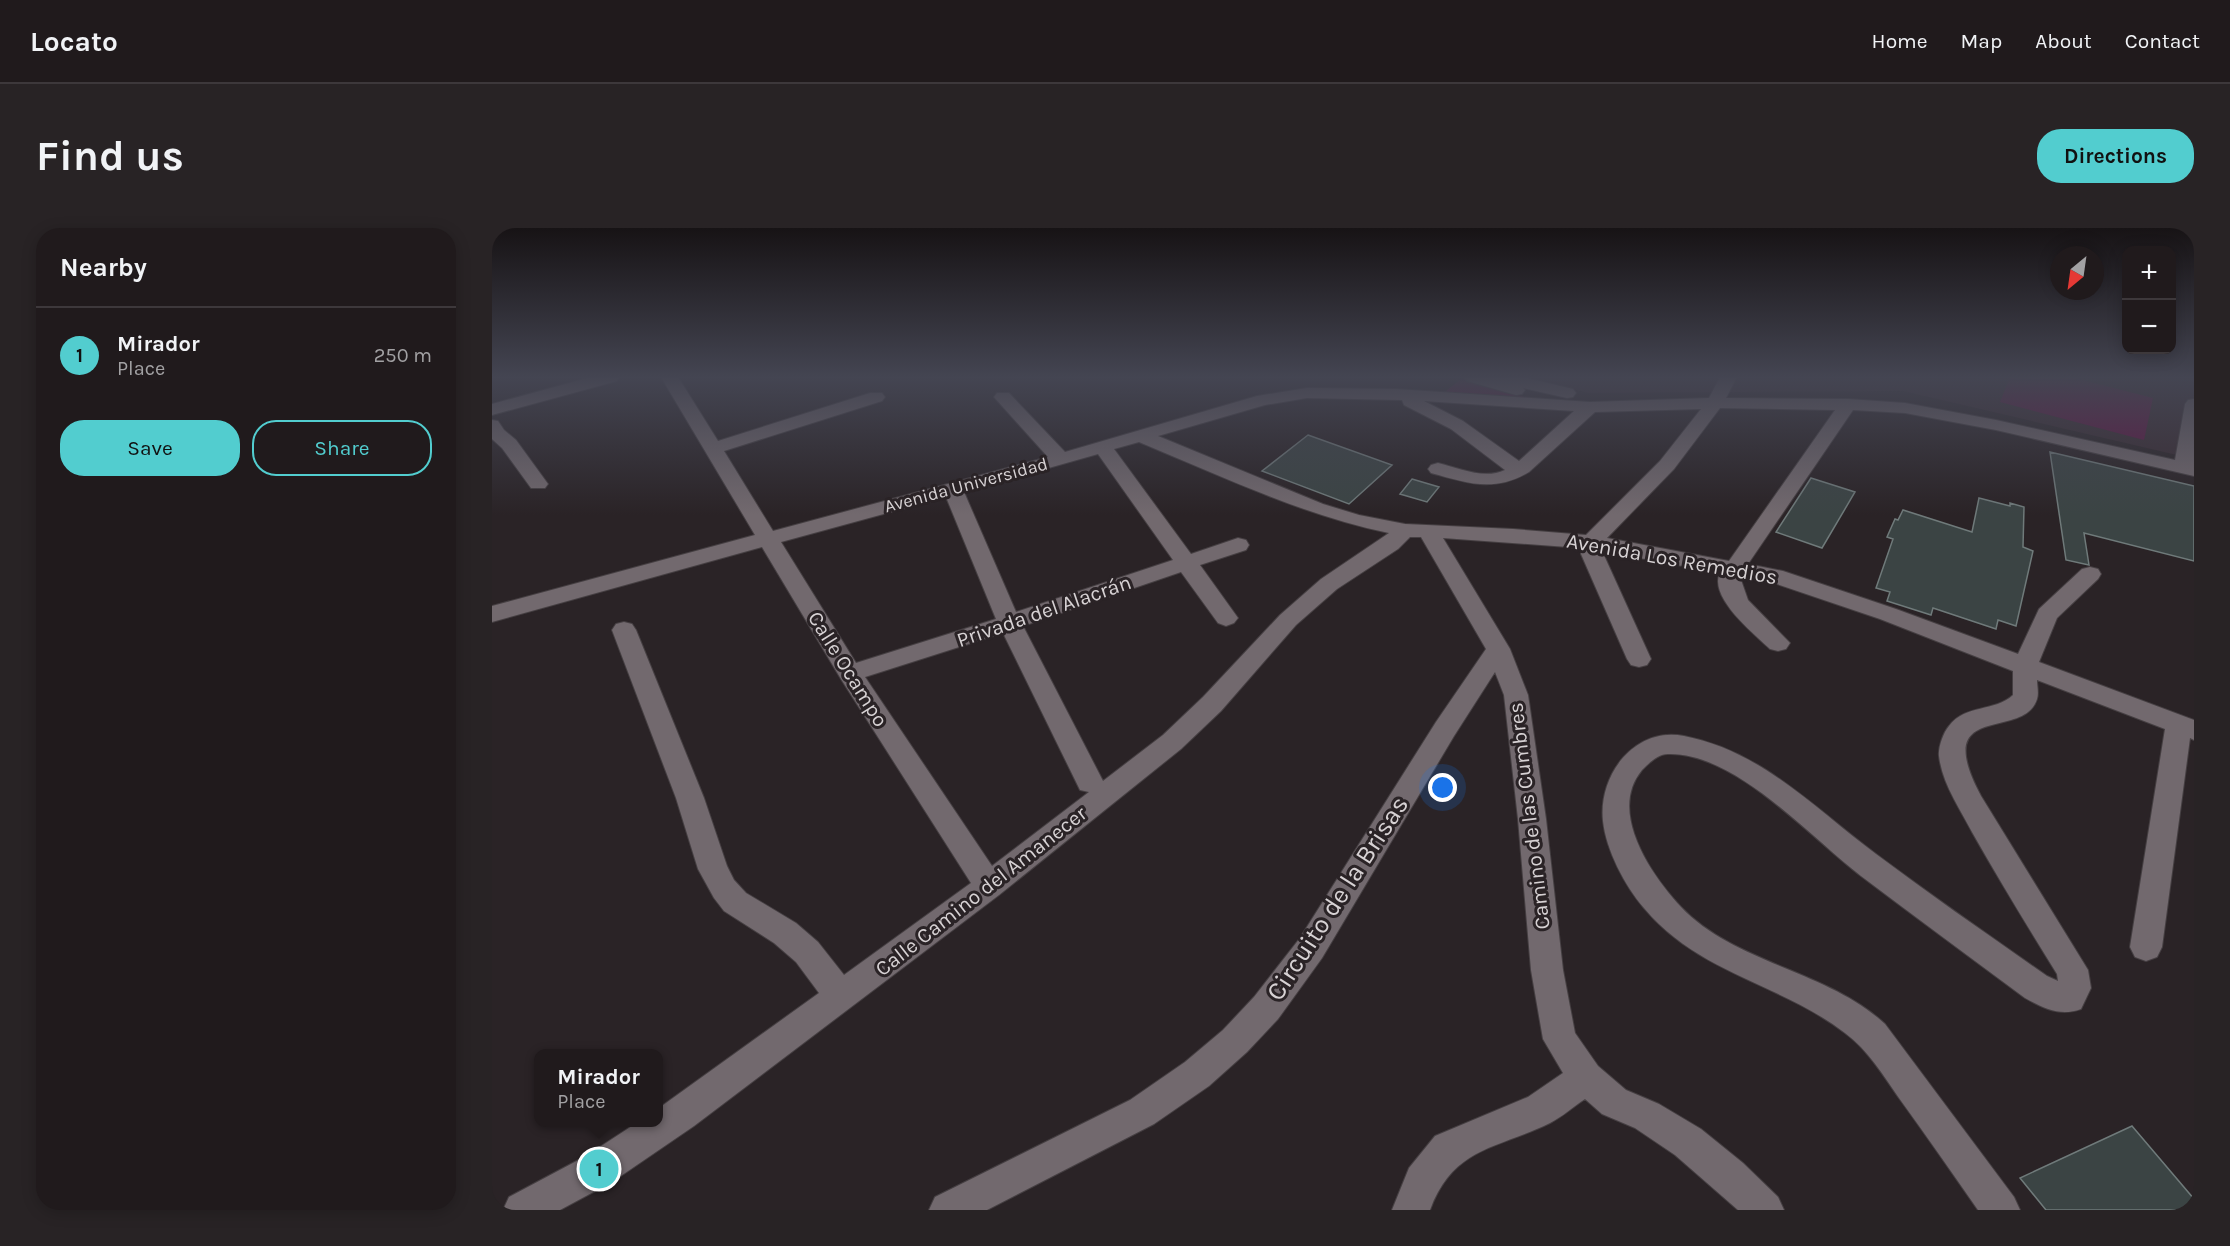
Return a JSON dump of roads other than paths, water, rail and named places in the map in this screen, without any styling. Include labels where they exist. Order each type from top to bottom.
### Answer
[{"type":"street","name":"Calle Ocampo","points":[[696,423],[850,673],[989,886]]},
{"type":"street","points":[[712,449],[795,423]]},
{"type":"street","points":[[1027,423],[1061,459]]},
{"type":"street","name":"Avenida Universidad","points":[[492,614],[953,489],[1186,423]]},
{"type":"street","points":[[1453,423],[1518,470]]},
{"type":"street","points":[[1438,469],[1494,479],[1505,477],[1518,470],[1564,423]]},
{"type":"street","points":[[1639,659],[1592,554],[1591,542],[1676,455],[1700,423]]},
{"type":"street","points":[[1778,643],[1748,616],[1738,602],[1729,583],[1729,576],[1835,423]]},
{"type":"street","name":"Avenida Universidad","points":[[1989,423],[2189,465]]},
{"type":"street","name":"Avenida Universidad","points":[[2009,423],[2189,465]]},
{"type":"street","points":[[2189,465],[2192,423]]},
{"type":"street","points":[[492,425],[496,433],[519,456],[538,484]]},
{"type":"street","name":"Avenida Los Remedios","points":[[1141,436],[1316,508],[1355,520],[1417,530],[1591,542],[1735,567],[1816,588],[2186,727]]},
{"type":"street","points":[[1103,447],[1226,618]]},
{"type":"street","points":[[953,489],[1010,622],[1090,782]]},
{"type":"street","name":"Camino de las Cumbres","points":[[1417,530],[1498,649],[1512,681],[1520,714],[1547,970],[1560,1039],[1586,1078],[1614,1102],[1647,1116],[1688,1142],[1730,1176],[1765,1210]]},
{"type":"street","name":"Calle Camino del Amanecer","points":[[663,1127],[842,997],[989,886],[1172,742],[1212,704],[1288,620],[1329,584],[1390,544],[1417,530]]},
{"type":"street","name":"Privada del Alacrán","points":[[850,673],[1238,545]]},
{"type":"street","points":[[2001,1210],[1872,1034],[1831,1004],[1732,960],[1696,938],[1674,920],[1652,896],[1632,864],[1617,821],[1618,799],[1628,767],[1650,748],[1680,744],[1708,753],[1756,776],[1786,796],[1845,847],[2036,987],[2052,996],[2070,998],[2075,988],[2072,970],[2012,875],[1971,804],[1959,781],[1952,755],[1957,734],[1965,725],[1979,717],[2013,710],[2025,698],[2025,666],[2047,614],[2090,574]]},
{"type":"street","points":[[624,630],[690,798],[713,869],[724,889],[735,902],[770,926],[786,933],[807,952],[842,997]]},
{"type":"street","name":"Circuito de la Brisas","points":[[948,1210],[1143,1112],[1197,1074],[1236,1041],[1266,1008],[1311,948],[1439,738],[1498,649]]},
{"type":"street","points":[[2146,947],[2186,727]]},
{"type":"street","points":[[1411,1210],[1422,1181],[1448,1149],[1483,1132],[1539,1110],[1586,1078]]},
{"type":"street","name":"Calle Camino del Amanecer","points":[[522,1210],[599,1169],[662,1127]]},
{"type":"place","name":"Mirador","points":[[599,1169]]}]
